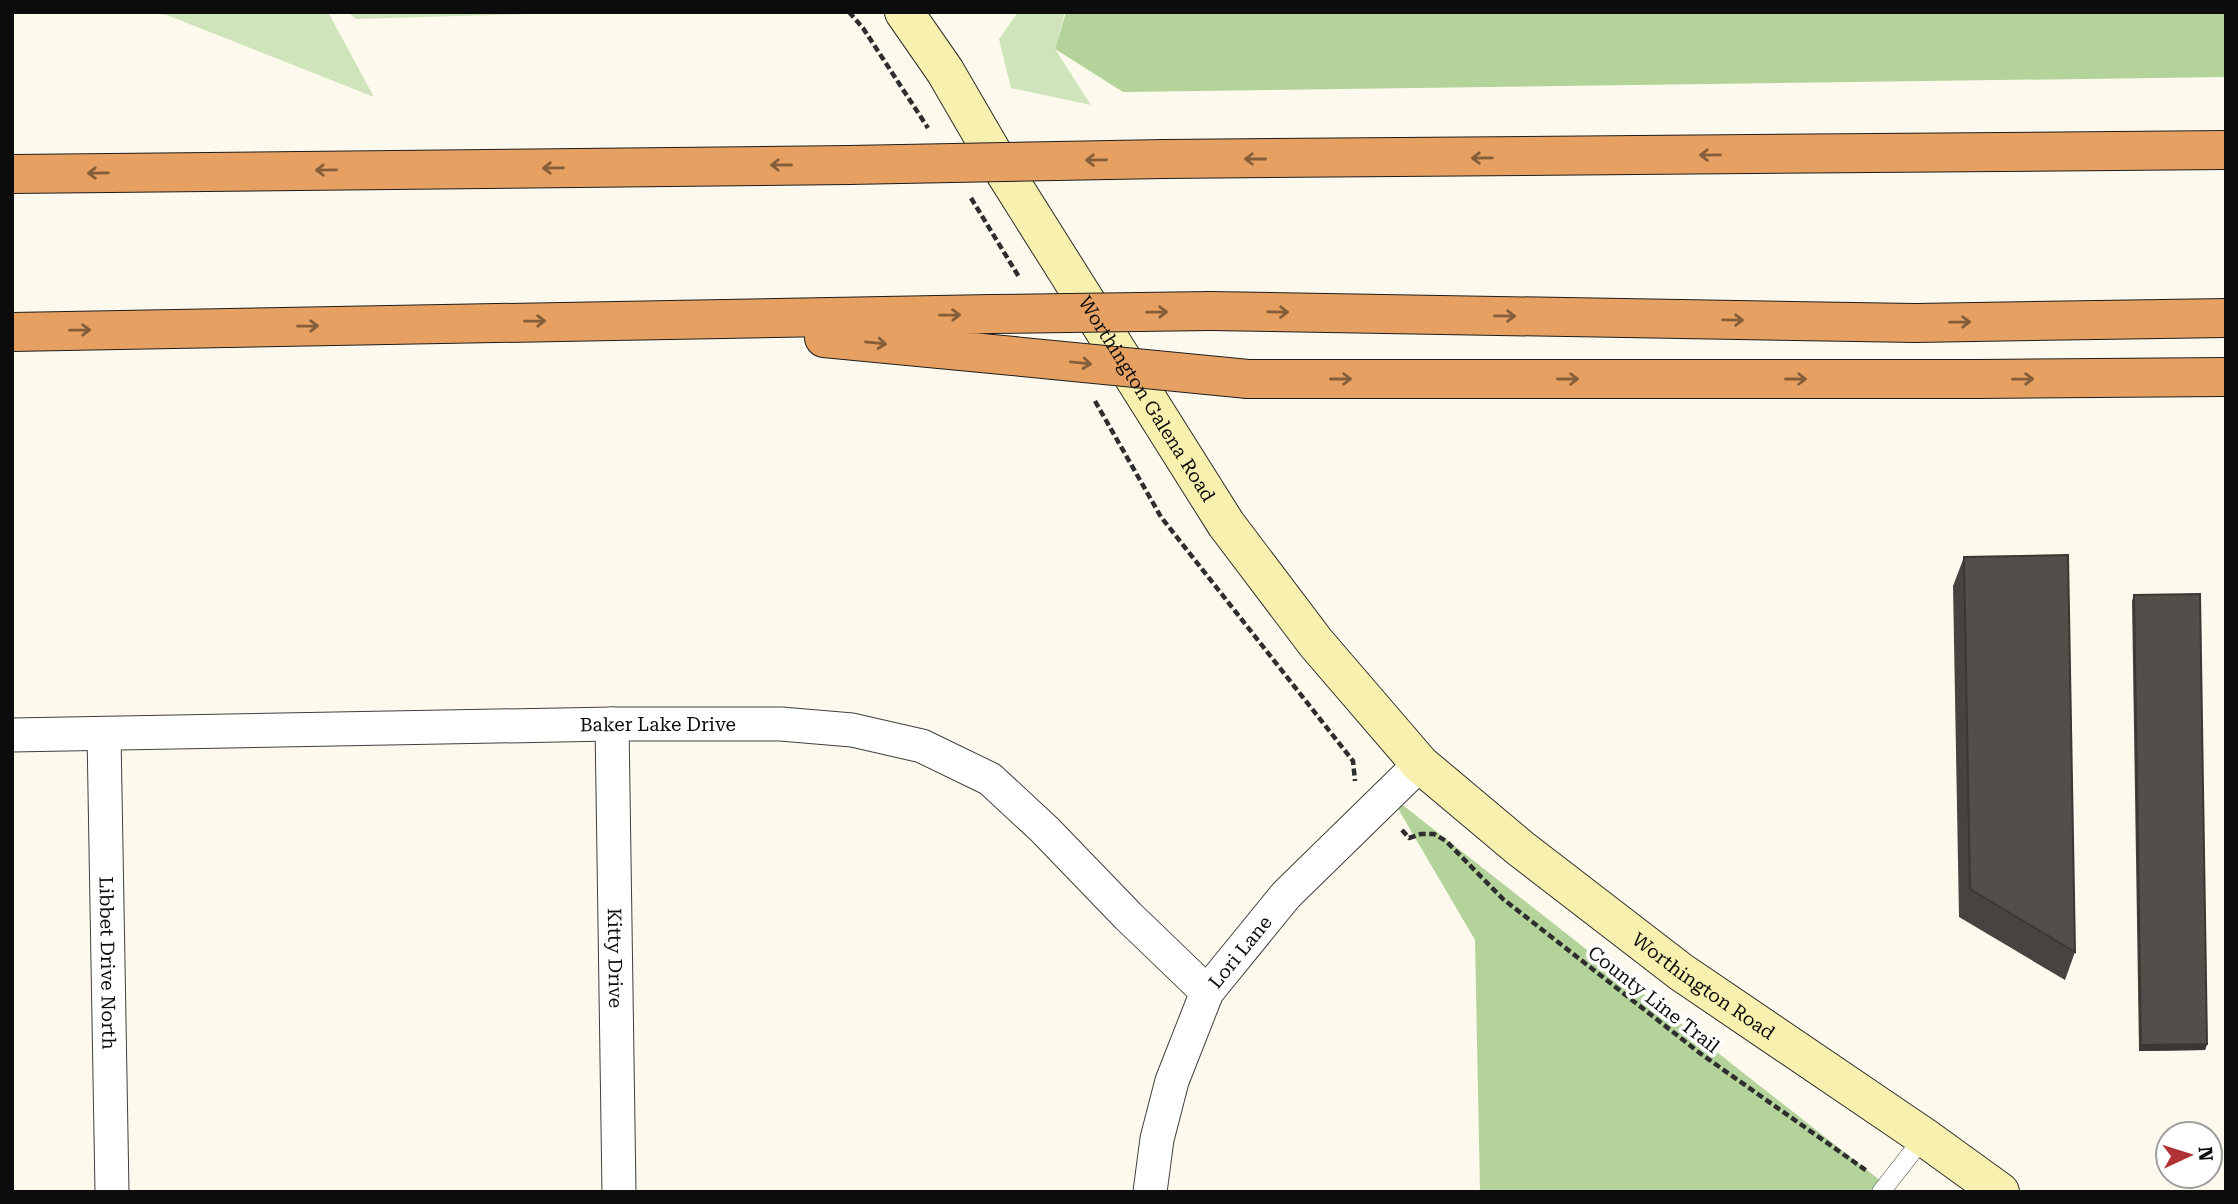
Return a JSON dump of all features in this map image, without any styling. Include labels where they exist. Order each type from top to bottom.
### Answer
[{"type":"highway","points":[[1778,155],[2226,132]]},
{"type":"highway","points":[[12,174],[1164,159],[2226,150]]},
{"type":"highway","points":[[12,332],[1210,311],[1915,323],[2226,318]]},
{"type":"highway","points":[[637,319],[1248,379],[2226,377]]},
{"type":"main road","name":"Worthington Galena Road","points":[[904,12],[945,71],[1002,169],[1226,524],[1316,643],[1420,764]]},
{"type":"main road","name":"Worthington Road","points":[[1420,764],[1530,856],[1681,972],[1924,1137],[2000,1192]]},
{"type":"street","name":"Baker Lake Drive","points":[[12,735],[612,724],[781,724],[852,730],[922,746],[990,779],[1045,830],[1128,916],[1207,992]]},
{"type":"street","name":"Kitty Drive","points":[[612,724],[619,1192]]},
{"type":"street","name":"Libbet Drive North","points":[[104,734],[112,1192]]},
{"type":"street","name":"Lori Lane","points":[[1150,1192],[1157,1139],[1172,1081],[1207,992],[1286,895],[1420,764]]},
{"type":"lane","points":[[1884,1188],[1924,1137]]},
{"type":"path","name":"County Line Trail","points":[[1404,832],[1409,838],[1434,834],[1446,841],[1503,899],[1701,1054],[1884,1188]]},
{"type":"green space","points":[[159,12],[328,12],[374,97]]},
{"type":"green space","points":[[348,12],[599,12],[356,19]]},
{"type":"green space","points":[[1018,12],[1065,12],[1055,49],[1091,105],[1011,88],[999,39]]},
{"type":"green space","points":[[1066,12],[2226,12],[2226,77],[1123,92],[1055,49]]},
{"type":"green space","points":[[1390,795],[1886,1185],[1877,1192],[1480,1192],[1475,940]]},
{"type":"building","points":[[2068,555],[2075,952],[1970,889],[1964,557]]},
{"type":"building","points":[[2200,594],[2207,1044],[2141,1045],[2134,595]]}]
